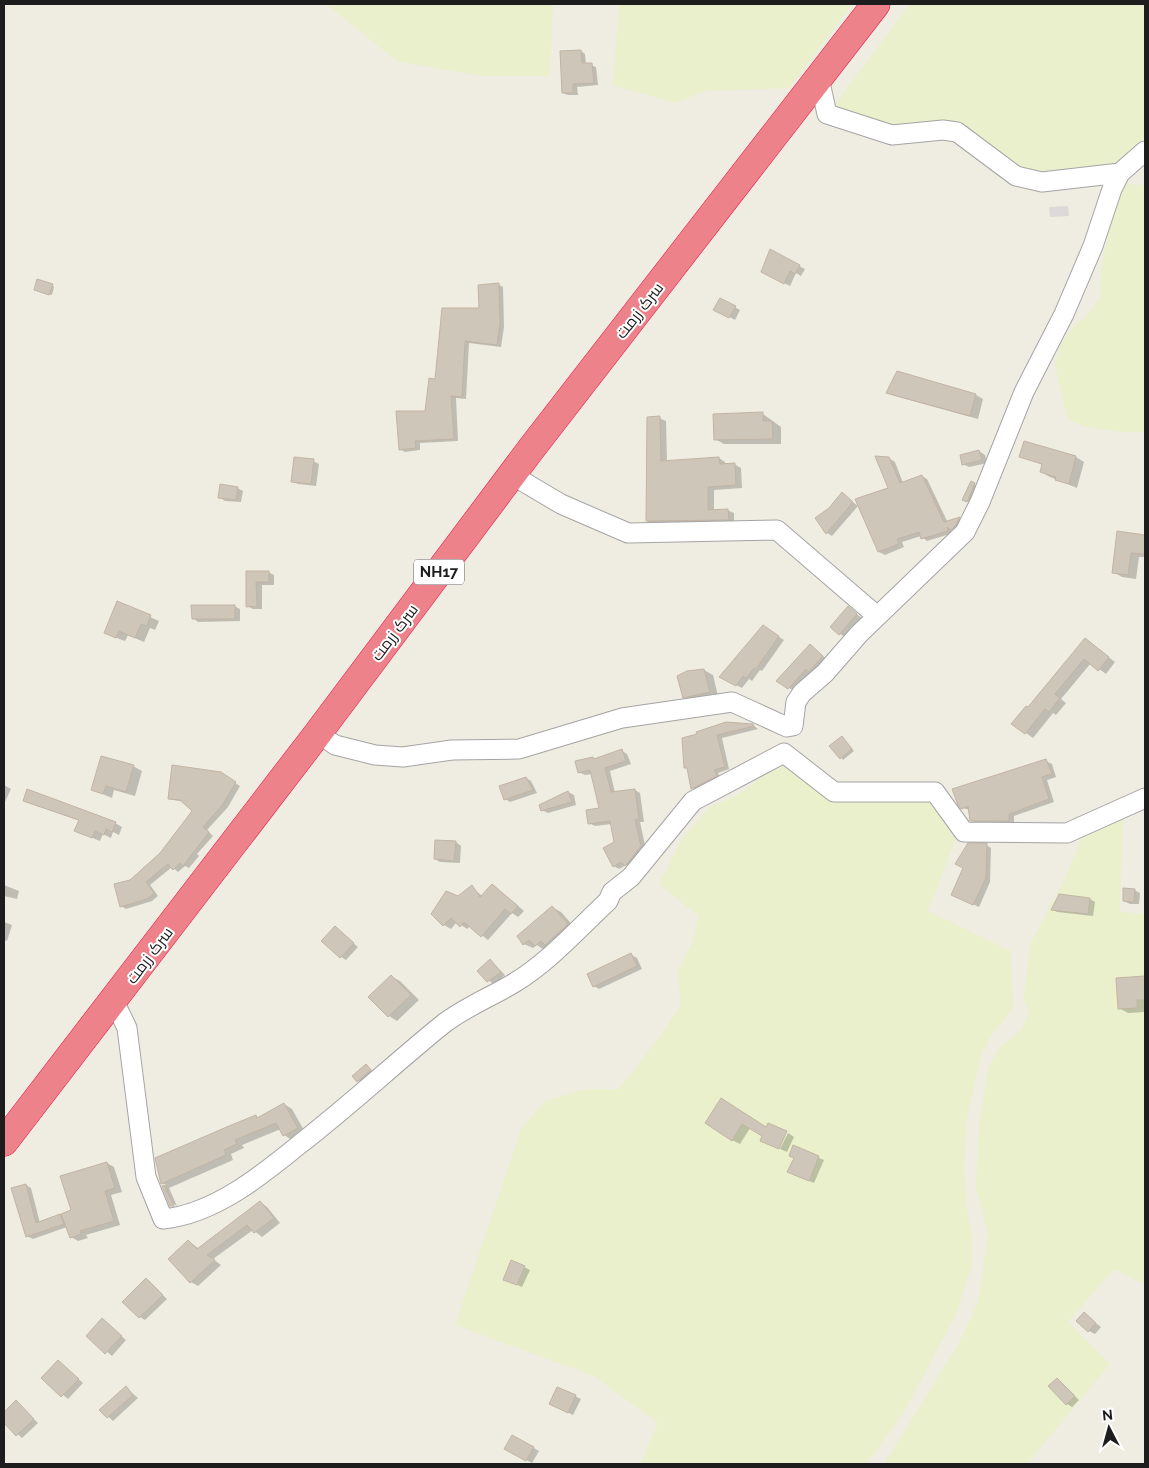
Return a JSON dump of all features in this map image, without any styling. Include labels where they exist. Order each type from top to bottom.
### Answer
[{"type":"highway","name":"سرک زرمت","points":[[4,1142],[114,1001],[512,475],[876,4]]},
{"type":"street","points":[[819,78],[827,114],[892,135],[943,130],[957,132],[1016,176],[1042,182],[1116,181]]},
{"type":"street","points":[[318,733],[336,745],[375,755],[403,757],[452,750],[518,749],[622,718],[732,702],[787,727],[793,726],[796,702],[802,693],[825,673],[877,616],[965,532],[980,502],[1024,392],[1064,314],[1086,263],[1116,181],[1145,151]]},
{"type":"street","points":[[512,475],[561,504],[628,533],[777,530],[877,616]]},
{"type":"street","points":[[784,753],[787,727]]},
{"type":"street","points":[[784,753],[834,792],[935,792],[964,832],[1066,833],[1145,798]]},
{"type":"street","points":[[114,1001],[127,1028],[146,1177],[163,1220],[181,1218],[222,1199],[266,1172],[347,1108],[444,1023],[515,983],[544,962],[608,901],[612,892],[632,877],[693,801],[784,753]]},
{"type":"shaded area","points":[[1068,206],[1069,216],[1050,217],[1049,207]]},
{"type":"green space","points":[[326,4],[553,4],[550,76],[481,76],[397,61]]},
{"type":"green space","points":[[619,4],[853,4],[789,88],[705,91],[676,103],[613,85]]},
{"type":"green space","points":[[910,4],[1145,4],[1145,137],[1110,167],[1063,173],[1016,169],[954,125],[889,132],[830,111]]},
{"type":"green space","points":[[1127,184],[1145,185],[1145,432],[1121,432],[1087,427],[1067,419],[1055,365],[1061,343],[1073,327],[1090,312],[1100,298],[1102,262],[1113,216],[1116,191]]},
{"type":"green space","points":[[789,764],[830,796],[928,789],[951,834],[956,838],[928,911],[1011,951],[1013,1008],[990,1037],[981,1056],[967,1117],[964,1168],[967,1211],[972,1236],[972,1265],[956,1314],[903,1414],[866,1464],[640,1464],[658,1423],[594,1376],[455,1325],[521,1129],[545,1101],[585,1089],[619,1089],[664,1031],[681,1004],[677,972],[692,943],[699,916],[659,884],[682,839],[710,807],[736,796],[767,774]]},
{"type":"green space","points":[[1118,819],[1123,819],[1120,912],[1145,914],[1145,1285],[1114,1269],[1068,1322],[1110,1364],[1027,1464],[884,1464],[959,1343],[978,1302],[988,1234],[976,1187],[979,1125],[989,1066],[999,1048],[1021,1030],[1029,1013],[1024,1000],[1030,945],[1066,876],[1083,835]]},
{"type":"building","points":[[581,50],[582,63],[592,63],[594,83],[573,84],[573,93],[562,93],[560,51]]},
{"type":"building","points":[[770,249],[800,265],[795,274],[790,271],[784,284],[761,272]]},
{"type":"building","points":[[37,279],[53,284],[49,295],[34,290]]},
{"type":"building","points":[[499,283],[500,324],[497,345],[465,341],[462,397],[451,396],[454,439],[415,441],[416,448],[399,450],[396,411],[425,411],[429,378],[435,379],[442,308],[479,308],[478,285]]},
{"type":"building","points":[[720,298],[736,306],[729,318],[713,310]]},
{"type":"building","points":[[897,371],[976,394],[970,416],[886,393]]},
{"type":"building","points":[[763,412],[763,421],[772,421],[773,439],[714,440],[713,414]]},
{"type":"building","points":[[660,416],[661,461],[719,457],[720,464],[735,463],[736,485],[708,487],[708,510],[728,509],[729,520],[646,521],[647,417]]},
{"type":"building","points":[[1024,441],[1076,456],[1069,484],[1055,480],[1056,477],[1040,472],[1042,464],[1019,457]]},
{"type":"building","points":[[979,450],[982,460],[962,465],[960,455]]},
{"type":"building","points":[[875,456],[889,457],[900,483],[922,475],[944,522],[960,517],[956,525],[951,530],[947,527],[948,531],[921,539],[919,532],[897,539],[899,544],[878,552],[855,499],[888,488]]},
{"type":"building","points":[[294,457],[314,459],[311,484],[291,482]]},
{"type":"building","points":[[971,481],[975,483],[967,502],[962,500]]},
{"type":"building","points":[[220,484],[238,487],[236,500],[218,498]]},
{"type":"building","points":[[842,492],[853,502],[826,534],[815,518],[829,508]]},
{"type":"building","points":[[1117,531],[1145,535],[1145,554],[1131,553],[1128,575],[1112,573]]},
{"type":"building","points":[[246,571],[269,571],[269,582],[256,582],[257,606],[246,607]]},
{"type":"building","points":[[117,601],[151,615],[147,626],[141,624],[135,638],[119,631],[116,638],[104,633]]},
{"type":"building","points":[[191,605],[235,605],[235,619],[192,619]]},
{"type":"building","points":[[848,606],[857,614],[839,635],[830,627]]},
{"type":"building","points":[[763,625],[779,636],[756,669],[754,668],[746,678],[743,676],[736,686],[719,677]]},
{"type":"building","points":[[1085,638],[1109,657],[1098,671],[1084,659],[1055,694],[1060,698],[1049,712],[1045,709],[1025,734],[1011,724],[1026,706],[1028,707]]},
{"type":"building","points":[[810,644],[823,656],[809,672],[806,669],[788,689],[776,681]]},
{"type":"building","points":[[704,669],[710,692],[683,698],[677,676],[687,671]]},
{"type":"building","points":[[726,722],[753,724],[754,726],[717,735],[725,767],[714,770],[717,776],[691,789],[687,768],[684,768],[682,738]]},
{"type":"building","points":[[842,736],[852,749],[840,759],[829,746]]},
{"type":"building","points":[[622,749],[626,761],[605,768],[611,792],[635,789],[639,819],[635,820],[641,846],[625,866],[621,862],[613,867],[603,848],[614,842],[610,821],[588,824],[586,810],[599,808],[590,770],[578,773],[575,761],[593,757],[594,759]]},
{"type":"building","points":[[101,756],[134,765],[126,792],[106,786],[103,794],[91,790]]},
{"type":"building","points":[[1046,759],[1052,774],[1042,777],[1049,799],[1009,814],[1009,821],[970,821],[968,806],[961,809],[958,805],[952,789]]},
{"type":"building","points":[[172,765],[221,772],[236,782],[223,804],[203,827],[209,832],[183,866],[180,863],[173,870],[168,864],[146,882],[154,893],[147,899],[120,907],[114,884],[130,880],[160,853],[192,811],[180,800],[168,799]]},
{"type":"building","points":[[526,777],[533,790],[504,800],[499,786]]},
{"type":"building","points":[[27,789],[116,822],[112,832],[106,829],[104,835],[95,831],[92,838],[74,831],[79,820],[23,801]]},
{"type":"building","points":[[568,791],[572,802],[541,811],[539,805]]},
{"type":"building","points":[[435,840],[456,841],[454,861],[434,859]]},
{"type":"building","points":[[968,843],[987,843],[986,878],[973,905],[951,895],[963,868],[955,864]]},
{"type":"building","points":[[492,884],[518,906],[511,914],[505,909],[481,937],[464,922],[460,927],[451,918],[443,926],[431,914],[446,891],[458,896],[472,885],[480,897]]},
{"type":"building","points":[[1123,888],[1135,889],[1134,902],[1123,901]]},
{"type":"building","points":[[1059,894],[1090,898],[1088,914],[1051,910]]},
{"type":"building","points":[[552,906],[568,924],[545,945],[541,941],[535,946],[529,940],[523,945],[517,936]]},
{"type":"building","points":[[335,926],[354,943],[340,958],[321,941]]},
{"type":"building","points":[[631,953],[637,966],[593,987],[587,974]]},
{"type":"building","points":[[490,959],[501,972],[487,982],[477,971]]},
{"type":"building","points":[[391,975],[411,995],[388,1017],[368,997]]},
{"type":"building","points":[[1145,976],[1145,1000],[1137,1000],[1137,1008],[1118,1009],[1116,978]]},
{"type":"building","points":[[366,1064],[371,1070],[357,1082],[352,1076]]},
{"type":"building","points":[[721,1098],[766,1127],[768,1123],[787,1131],[779,1149],[760,1141],[762,1136],[742,1124],[732,1141],[705,1123]]},
{"type":"building","points":[[284,1103],[298,1128],[283,1136],[276,1123],[235,1140],[237,1144],[224,1150],[226,1155],[161,1184],[155,1158],[256,1115],[257,1118]]},
{"type":"building","points":[[793,1145],[819,1156],[809,1181],[787,1172],[794,1158],[789,1156]]},
{"type":"building","points":[[107,1162],[115,1188],[105,1191],[114,1221],[80,1231],[81,1234],[70,1238],[61,1214],[71,1210],[60,1176]]},
{"type":"building","points":[[26,1184],[36,1223],[60,1214],[64,1224],[26,1237],[11,1188]]},
{"type":"building","points":[[164,1185],[174,1206],[170,1206],[162,1186]]},
{"type":"building","points":[[260,1201],[274,1218],[254,1233],[247,1225],[207,1255],[215,1260],[190,1283],[168,1259],[188,1240],[197,1249]]},
{"type":"building","points":[[511,1260],[525,1266],[517,1285],[503,1280]]},
{"type":"building","points":[[146,1278],[163,1295],[139,1318],[122,1302]]},
{"type":"building","points":[[1084,1312],[1096,1323],[1088,1332],[1076,1321]]},
{"type":"building","points":[[102,1318],[122,1336],[105,1354],[86,1336]]},
{"type":"building","points":[[58,1360],[79,1379],[61,1397],[41,1378]]},
{"type":"building","points":[[1057,1378],[1075,1396],[1066,1405],[1048,1386]]},
{"type":"building","points":[[126,1386],[133,1395],[107,1418],[99,1410]]},
{"type":"building","points":[[557,1387],[576,1395],[568,1413],[549,1404]]},
{"type":"building","points":[[16,1400],[34,1419],[16,1436],[4,1423],[4,1412]]},
{"type":"building","points":[[512,1435],[534,1447],[526,1461],[504,1449]]}]
